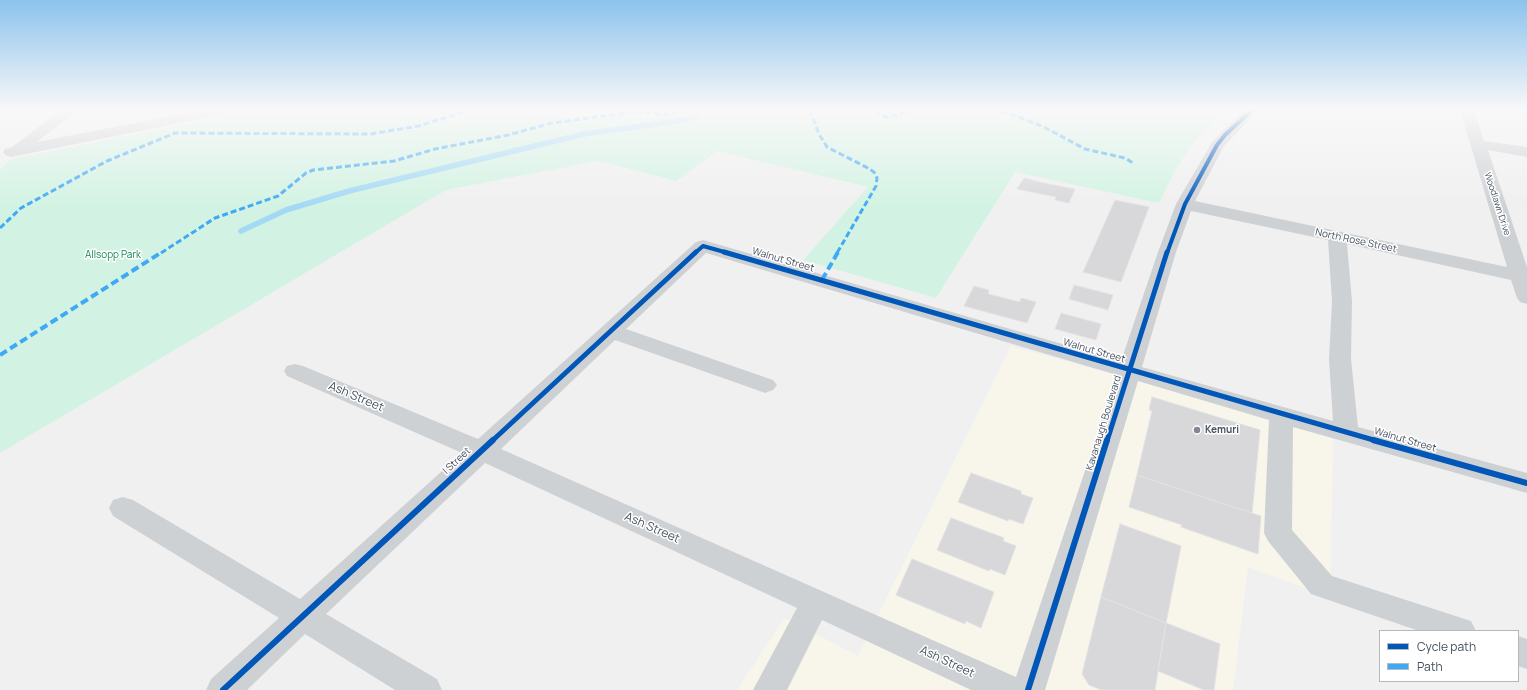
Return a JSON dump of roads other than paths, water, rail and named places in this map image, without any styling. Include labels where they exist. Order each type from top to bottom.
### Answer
[{"type":"street","points":[[3,158],[25,142]]},
{"type":"street","points":[[3,158],[76,142]]},
{"type":"street","name":"Kavanaugh Boulevard","points":[[1028,690],[1167,252],[1185,204],[1219,142]]},
{"type":"street","points":[[1477,144],[1527,152]]},
{"type":"street","name":"Woodlawn Drive","points":[[1477,144],[1523,276],[1527,298]]},
{"type":"street","name":"North Rose Street","points":[[1185,204],[1523,276]]},
{"type":"street","points":[[1337,237],[1342,301],[1340,359],[1346,433]]},
{"type":"street","name":"Walnut Street","points":[[703,246],[1281,415],[1527,483]]},
{"type":"street","name":"I Street","points":[[222,690],[703,246]]},
{"type":"street","points":[[610,331],[765,385]]},
{"type":"street","name":"Ash Street","points":[[295,371],[481,451],[1007,690]]},
{"type":"street","points":[[1281,415],[1278,533],[1322,585],[1457,630]]},
{"type":"street","points":[[123,508],[425,690]]},
{"type":"street","points":[[770,690],[816,602]]},
{"type":"waterway","points":[[241,231],[286,210],[349,191],[550,142]]},
{"type":"place","name":"Kemuri","points":[[1197,430]]},
{"type":"park label","name":"Allsopp Park","points":[[113,255]]}]
